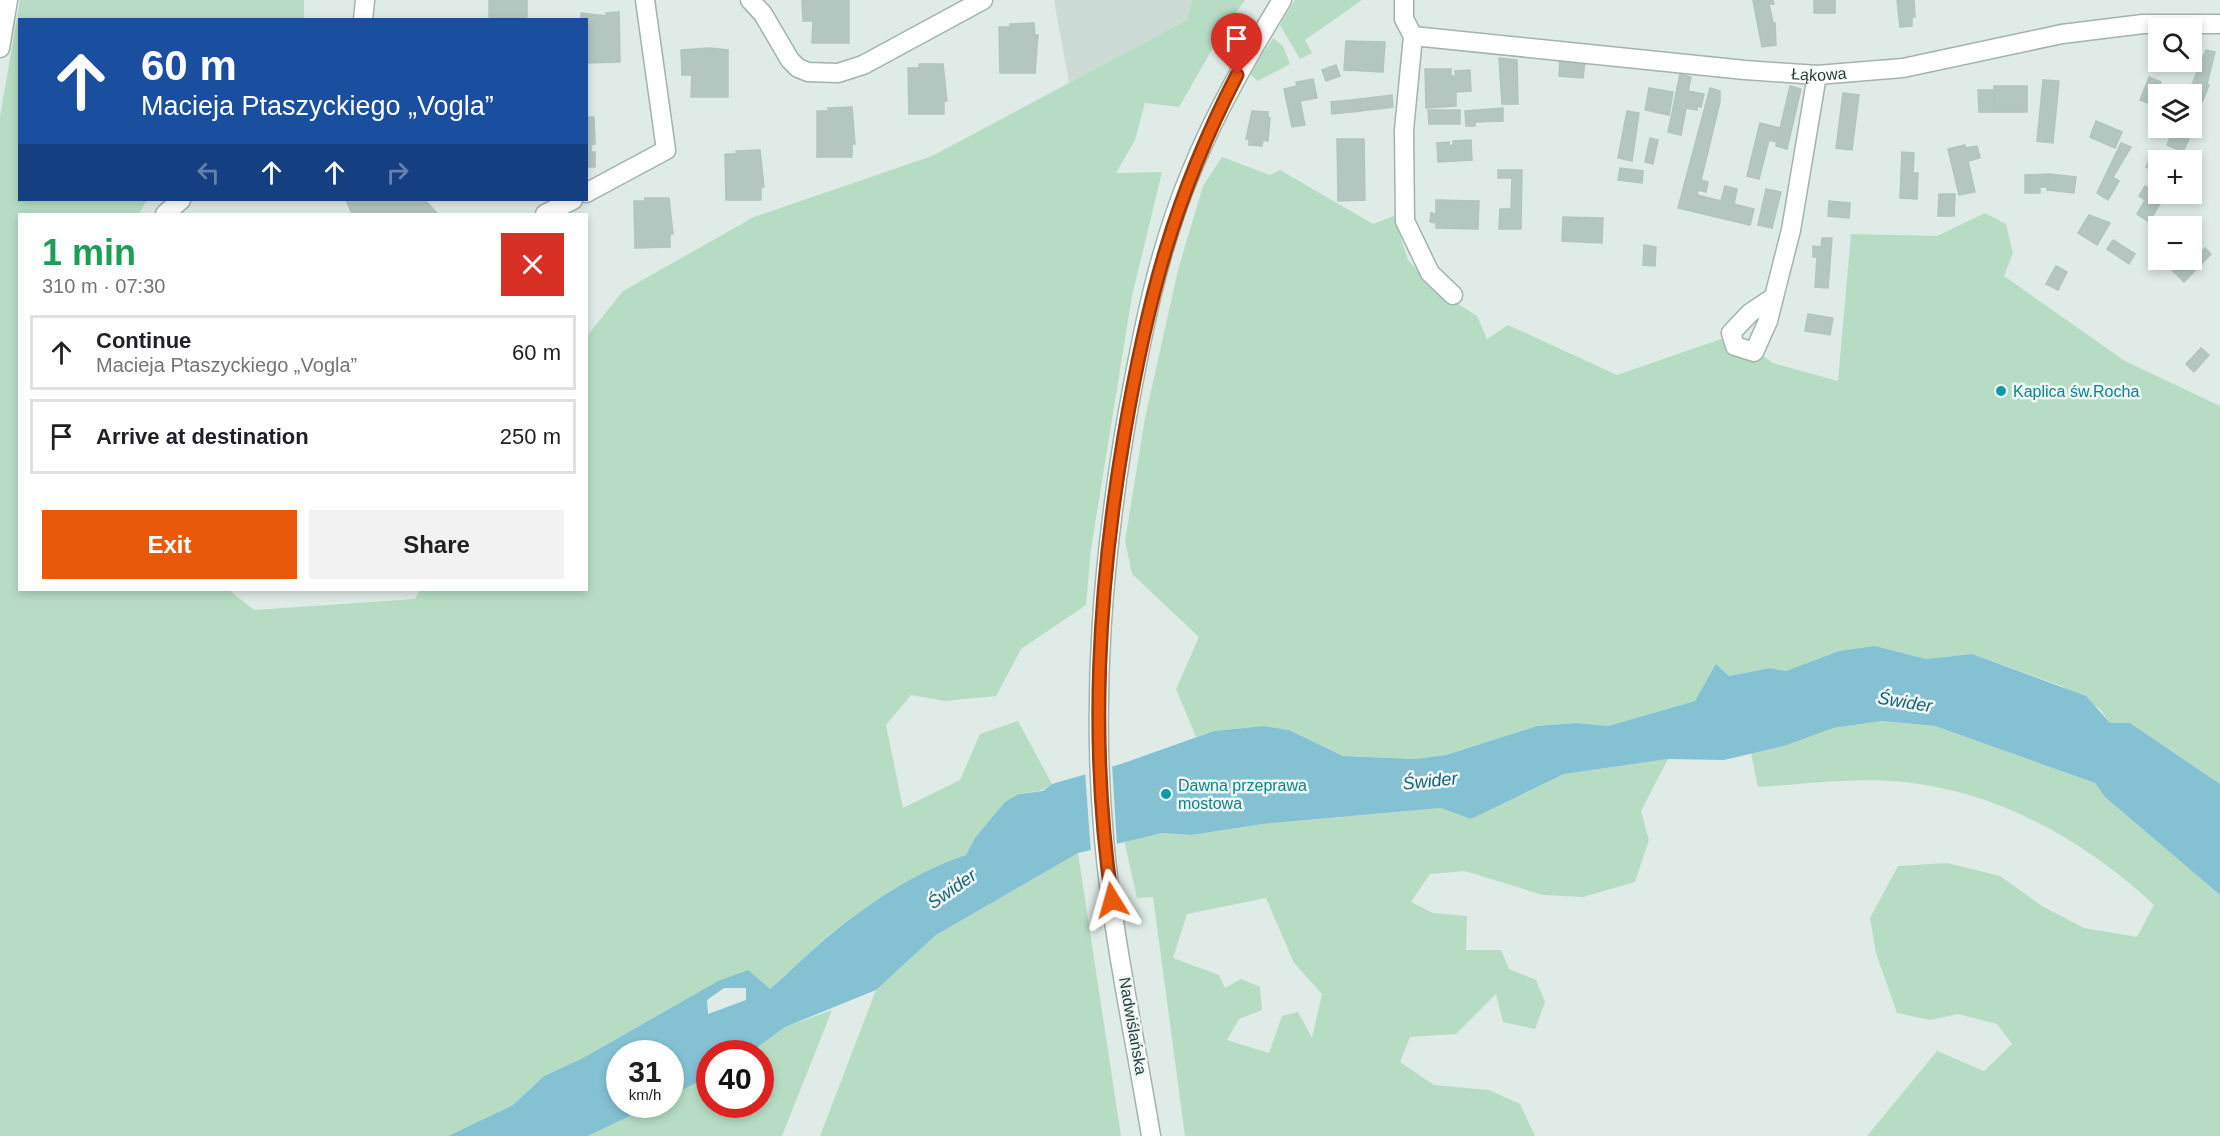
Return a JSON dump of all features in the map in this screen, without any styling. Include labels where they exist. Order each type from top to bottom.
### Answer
[{"type":"street","points":[[0,47],[8,0]]},
{"type":"street","points":[[363,18],[365,0]]},
{"type":"street","points":[[588,192],[666,150],[645,0]]},
{"type":"street","points":[[750,0],[763,14],[790,60],[798,68],[808,72],[838,74],[863,65],[983,0]]},
{"type":"street","name":"Nadwiślańska","points":[[1151,1136],[1105,842],[1099,743],[1098,666],[1109,527],[1135,373],[1158,270],[1178,207],[1205,139],[1237,75],[1282,0]]},
{"type":"street","points":[[1404,0],[1404,19],[1413,36],[1404,130],[1406,221],[1430,273],[1453,295]]},
{"type":"street","name":"Łąkowa","points":[[1413,36],[1817,75],[1904,68],[2074,33],[2143,24],[2220,24]]},
{"type":"street","points":[[1774,297],[1789,242],[1817,75]]},
{"type":"street","points":[[166,213],[180,201]]},
{"type":"street","points":[[547,213],[571,201]]},
{"type":"shaded area","points":[[1054,0],[1192,0],[1187,20],[1069,83]]},
{"type":"green space","points":[[20,0],[304,0],[304,18],[18,18],[18,201],[146,201],[140,213],[18,213],[18,591],[230,591],[254,610],[415,599],[419,591],[588,591],[588,335],[623,291],[754,217],[932,156],[1187,20],[1192,0],[1245,0],[1225,27],[1179,107],[1145,103],[1135,140],[1116,173],[1162,172],[1132,296],[1091,549],[1086,605],[1021,649],[996,696],[945,701],[911,695],[886,725],[903,808],[960,780],[980,734],[1018,721],[1052,784],[1042,790],[1022,793],[1012,799],[989,822],[966,855],[909,880],[874,902],[824,939],[770,989],[718,981],[615,1040],[606,1040],[606,1045],[583,1058],[544,1076],[513,1105],[448,1136],[0,1136],[0,117]]},
{"type":"green space","points":[[1295,0],[1362,0],[1305,40],[1312,53],[1300,59],[1280,25]]},
{"type":"green space","points":[[1273,38],[1283,46],[1290,64],[1258,81],[1250,74]]},
{"type":"green space","points":[[1222,157],[1270,175],[1280,170],[1373,224],[1394,216],[1408,260],[1435,289],[1477,316],[1487,339],[1508,325],[1617,375],[1724,338],[1731,333],[1773,363],[1838,381],[1851,234],[1937,236],[1985,213],[2006,224],[2013,253],[2004,276],[2125,361],[2220,406],[2220,784],[2130,723],[2110,723],[2100,709],[2062,686],[1972,654],[1926,659],[1875,646],[1839,651],[1786,671],[1770,668],[1729,676],[1717,665],[1695,701],[1608,726],[1576,723],[1537,726],[1446,755],[1415,759],[1343,756],[1289,730],[1264,726],[1214,731],[1196,737],[1176,689],[1199,637],[1132,574],[1125,541],[1145,418],[1178,270],[1203,186]]},
{"type":"green space","points":[[1882,721],[1935,726],[2095,783],[2105,797],[2220,895],[2220,1136],[1867,1136],[1937,1051],[1984,1071],[2012,1044],[1997,1024],[1958,1014],[1930,1020],[1897,1013],[1876,953],[1870,918],[1898,866],[1947,863],[2000,876],[2042,906],[2084,928],[2137,937],[2154,905],[2100,860],[2070,841],[2007,808],[1974,796],[1904,782],[1868,780],[1758,787],[1751,753],[1787,745],[1833,728]]},
{"type":"green space","points":[[1668,759],[1641,811],[1649,840],[1635,882],[1583,897],[1543,895],[1465,871],[1430,874],[1411,902],[1433,913],[1467,916],[1466,950],[1501,950],[1509,969],[1536,980],[1545,1002],[1535,1029],[1503,1022],[1496,994],[1456,1034],[1410,1037],[1400,1062],[1434,1085],[1489,1090],[1520,1104],[1535,1136],[1185,1136],[1153,897],[1137,898],[1124,840],[1162,833],[1191,835],[1263,824],[1442,808],[1471,819],[1564,774]],"holes":[[[1266,898],[1294,963],[1322,994],[1312,1038],[1298,1012],[1282,1016],[1269,1053],[1227,1040],[1239,1019],[1262,1010],[1260,987],[1241,979],[1225,988],[1219,975],[1173,958],[1187,914]]]},
{"type":"green space","points":[[1078,853],[1121,1136],[820,1136],[876,990],[936,935]]},
{"type":"green space","points":[[832,1010],[782,1136],[588,1136],[626,1118],[684,1118],[684,1089],[696,1083],[696,1118],[774,1118],[774,1040],[768,1040],[785,1027]]},
{"type":"water","name":"Świder","points":[[1875,646],[1926,659],[1972,654],[2086,696],[2110,723],[2130,723],[2220,784],[2220,895],[2105,797],[2095,783],[1935,726],[1882,721],[1833,728],[1787,745],[1724,760],[1668,759],[1564,774],[1471,819],[1441,808],[1263,824],[1191,835],[1162,833],[1078,853],[936,935],[876,990],[785,1027],[768,1040],[696,1040],[696,1083],[684,1089],[684,1040],[615,1040],[718,981],[748,970],[770,989],[825,939],[874,902],[909,880],[966,855],[975,838],[1005,802],[1019,794],[1043,791],[1052,784],[1121,764],[1214,731],[1264,726],[1289,730],[1343,756],[1415,759],[1446,755],[1537,726],[1576,723],[1608,726],[1695,701],[1716,664],[1729,676],[1770,668],[1786,671],[1839,651]],"holes":[[[724,988],[746,988],[746,1000],[708,1014],[707,1000]]]},
{"type":"water","points":[[606,1045],[606,1118],[626,1118],[588,1136],[448,1136],[513,1105],[544,1076]]},
{"type":"pier","points":[[1112,764],[1117,845],[1091,853],[1085,772]]},
{"type":"building","points":[[489,0],[527,0],[527,18],[489,18]]},
{"type":"building","points":[[802,0],[849,0],[849,43],[812,43],[813,21],[803,21]]},
{"type":"building","points":[[1753,0],[1773,0],[1774,4],[1769,4],[1773,23],[1775,23],[1776,45],[1762,47]]},
{"type":"building","points":[[1814,0],[1835,0],[1835,13],[1814,13]]},
{"type":"building","points":[[1897,0],[1914,0],[1915,17],[1912,17],[1912,26],[1900,27]]},
{"type":"building","points":[[619,12],[620,62],[588,63],[588,18],[581,18],[581,13],[607,16],[606,13]]},
{"type":"building","points":[[1034,23],[1035,35],[1038,35],[1035,73],[1000,73],[999,27]]},
{"type":"building","points":[[1346,41],[1385,42],[1383,72],[1344,70]]},
{"type":"building","points":[[710,48],[728,50],[728,97],[691,97],[692,75],[682,75],[681,50]]},
{"type":"building","points":[[2206,50],[2215,52],[2207,84],[2209,85],[2202,102],[2202,84],[2192,84],[2197,72],[2202,72],[2202,60]]},
{"type":"building","points":[[1499,58],[1517,60],[1518,104],[1502,104]]},
{"type":"building","points":[[1560,60],[1585,62],[1583,78],[1559,76]]},
{"type":"building","points":[[919,64],[943,64],[947,101],[944,101],[944,114],[909,114],[908,68],[919,68]]},
{"type":"building","points":[[1336,65],[1340,76],[1326,81],[1322,70]]},
{"type":"building","points":[[1425,69],[1451,69],[1451,76],[1456,76],[1455,71],[1470,70],[1471,91],[1456,92],[1456,106],[1426,108]]},
{"type":"building","points":[[1680,74],[1691,77],[1688,91],[1704,94],[1701,107],[1697,106],[1697,110],[1686,108],[1681,135],[1668,132]]},
{"type":"building","points":[[2149,77],[2161,82],[2160,84],[2148,84],[2148,103],[2140,100]]},
{"type":"building","points":[[1313,79],[1317,98],[1300,101],[1305,125],[1292,127],[1284,89],[1297,86],[1296,82]]},
{"type":"building","points":[[2043,80],[2059,81],[2053,143],[2037,141]]},
{"type":"building","points":[[1790,86],[1801,89],[1787,149],[1776,146]]},
{"type":"building","points":[[1994,86],[2027,86],[2027,112],[1994,112]]},
{"type":"building","points":[[1649,88],[1673,92],[1669,115],[1645,110]]},
{"type":"building","points":[[1710,88],[1720,91],[1720,102],[1701,180],[1708,182],[1706,192],[1698,190],[1697,195],[1721,201],[1725,186],[1737,189],[1734,204],[1754,209],[1750,225],[1678,208]]},
{"type":"building","points":[[1978,90],[1994,90],[1994,112],[1979,112]]},
{"type":"building","points":[[1843,93],[1859,95],[1852,150],[1836,148]]},
{"type":"building","points":[[1392,95],[1393,107],[1361,111],[1360,99]]},
{"type":"building","points":[[1360,99],[1361,111],[1332,114],[1331,102]]},
{"type":"building","points":[[852,107],[855,144],[852,144],[852,157],[817,157],[817,111]]},
{"type":"building","points":[[1503,108],[1503,121],[1475,122],[1475,126],[1466,126],[1465,111]]},
{"type":"building","points":[[1428,110],[1460,110],[1460,124],[1429,124]]},
{"type":"building","points":[[1252,111],[1268,112],[1270,118],[1268,141],[1263,140],[1262,146],[1249,145],[1249,139],[1246,139]]},
{"type":"building","points":[[1627,111],[1639,113],[1632,161],[1618,158]]},
{"type":"building","points":[[588,117],[594,117],[595,144],[591,145],[591,152],[595,152],[595,167],[588,167]]},
{"type":"building","points":[[2096,121],[2122,132],[2115,148],[2090,137]]},
{"type":"building","points":[[1760,123],[1780,128],[1777,142],[1769,140],[1759,179],[1747,176]]},
{"type":"building","points":[[1650,138],[1658,140],[1653,164],[1645,162]]},
{"type":"building","points":[[2170,138],[2189,139],[2184,150],[2167,145]]},
{"type":"building","points":[[1337,139],[1364,139],[1365,200],[1338,201]]},
{"type":"building","points":[[1471,140],[1472,160],[1438,162],[1437,143],[1449,142],[1449,146],[1453,145],[1453,141]]},
{"type":"building","points":[[2121,143],[2131,147],[2113,177],[2119,181],[2108,200],[2097,193]]},
{"type":"building","points":[[1965,145],[1966,148],[1977,146],[1980,158],[1968,161],[1975,192],[1959,195],[1948,149]]},
{"type":"building","points":[[760,150],[764,187],[761,187],[761,200],[726,200],[725,154]]},
{"type":"building","points":[[1902,152],[1914,153],[1913,173],[1918,173],[1917,199],[1900,198]]},
{"type":"building","points":[[1620,168],[1643,171],[1642,183],[1618,180]]},
{"type":"building","points":[[1498,170],[1522,170],[1521,229],[1499,229],[1500,209],[1511,209],[1512,178],[1498,178]]},
{"type":"building","points":[[2049,174],[2048,187],[2040,187],[2040,193],[2025,193],[2025,175]]},
{"type":"building","points":[[2049,174],[2076,177],[2074,193],[2047,190]]},
{"type":"building","points":[[2145,186],[2148,188],[2148,204],[2160,204],[2153,216],[2148,216],[2148,221],[2137,214],[2145,200],[2139,196]]},
{"type":"building","points":[[1766,189],[1781,192],[1772,228],[1758,225]]},
{"type":"building","points":[[1939,194],[1955,194],[1954,216],[1938,216]]},
{"type":"building","points":[[645,198],[669,198],[673,234],[670,234],[670,247],[635,248],[634,201],[645,201]]},
{"type":"building","points":[[1436,200],[1479,201],[1478,229],[1436,228],[1436,223],[1430,222],[1431,213],[1436,214]]},
{"type":"building","points":[[346,201],[426,201],[437,213],[352,213]]},
{"type":"building","points":[[1829,201],[1850,203],[1849,218],[1828,216]]},
{"type":"building","points":[[2089,215],[2110,223],[2097,245],[2078,233]]},
{"type":"building","points":[[1563,217],[1603,218],[1602,243],[1562,241]]},
{"type":"building","points":[[1822,238],[1832,238],[1828,288],[1815,287],[1817,257],[1813,257],[1813,246],[1821,247]]},
{"type":"building","points":[[2113,240],[2135,254],[2129,264],[2107,249]]},
{"type":"building","points":[[1644,245],[1656,247],[1655,266],[1643,265]]},
{"type":"building","points":[[2205,248],[2211,254],[2202,263],[2202,251]]},
{"type":"building","points":[[2056,266],[2067,272],[2058,290],[2046,284]]},
{"type":"building","points":[[2172,270],[2196,270],[2184,282]]},
{"type":"building","points":[[1808,314],[1833,318],[1830,335],[1805,331]]},
{"type":"building","points":[[2201,348],[2209,355],[2194,372],[2186,364]]},
{"type":"place","name":"Kaplica św.Rocha","points":[[2001,391]]},
{"type":"place","name":"Dawna przeprawa mostowa","points":[[1166,794]]},
{"type":"route","points":[[1112,900],[1101,798],[1098,666],[1109,527],[1135,373],[1158,270],[1190,173],[1237,75]]}]
